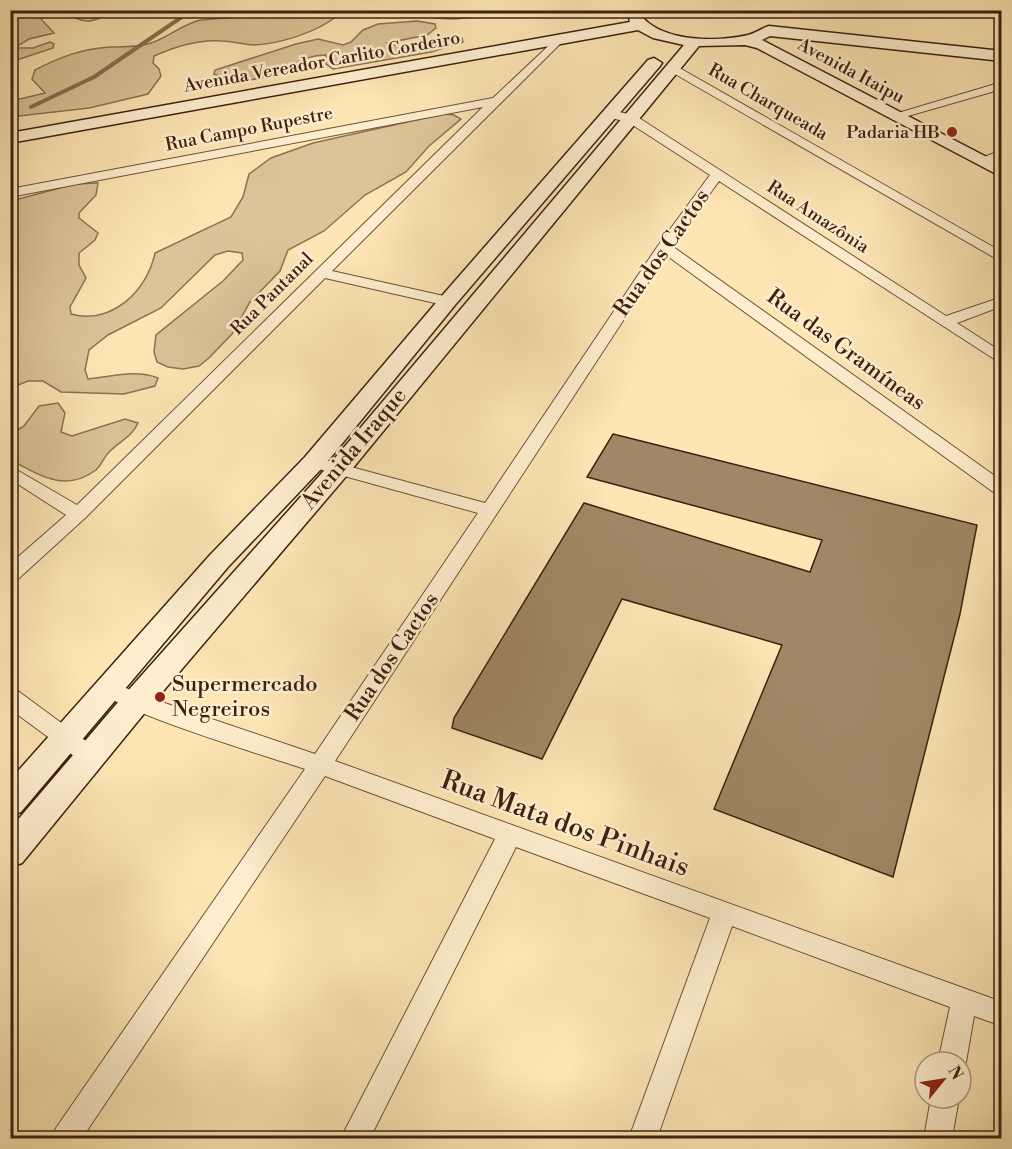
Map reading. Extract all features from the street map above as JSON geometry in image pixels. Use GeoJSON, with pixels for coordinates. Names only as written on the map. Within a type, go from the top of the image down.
{"type":"FeatureCollection","features":[{"type":"Feature","properties":{"kind":"street","name":"Avenida Vereador Carlito Cordeiro"},"geometry":{"type":"LineString","coordinates":[[10,138],[560,38],[637,18]]}},
{"type":"Feature","properties":{"kind":"street"},"geometry":{"type":"LineString","coordinates":[[637,18],[684,41],[746,40],[771,26],[1002,46]]}},
{"type":"Feature","properties":{"kind":"street"},"geometry":{"type":"LineString","coordinates":[[771,26],[1002,56]]}},
{"type":"Feature","properties":{"kind":"street","name":"Avenida Itaipu"},"geometry":{"type":"LineString","coordinates":[[771,26],[768,41],[900,114]]}},
{"type":"Feature","properties":{"kind":"street","name":"Rua Pantanal"},"geometry":{"type":"LineString","coordinates":[[10,575],[78,514],[560,38]]}},
{"type":"Feature","properties":{"kind":"street","name":"Avenida Itaipu"},"geometry":{"type":"LineString","coordinates":[[746,40],[762,45],[994,159],[1002,172]]}},
{"type":"Feature","properties":{"kind":"street","name":"Avenida Iraque"},"geometry":{"type":"LineString","coordinates":[[10,852],[79,747],[122,695],[219,561],[314,462],[448,301],[622,117],[672,68],[684,41]]}},
{"type":"Feature","properties":{"kind":"street","name":"Avenida Iraque"},"geometry":{"type":"LineString","coordinates":[[122,695],[339,469],[684,41]]}},
{"type":"Feature","properties":{"kind":"street","name":"Rua Charqueada"},"geometry":{"type":"LineString","coordinates":[[672,68],[1002,258]]}},
{"type":"Feature","properties":{"kind":"street"},"geometry":{"type":"LineString","coordinates":[[900,114],[1002,85]]}},
{"type":"Feature","properties":{"kind":"street","name":"Rua Campo Rupestre"},"geometry":{"type":"LineString","coordinates":[[10,193],[495,101]]}},
{"type":"Feature","properties":{"kind":"street","name":"Rua Amazônia"},"geometry":{"type":"LineString","coordinates":[[622,117],[718,174],[1002,359]]}},
{"type":"Feature","properties":{"kind":"street","name":"Rua dos Cactos"},"geometry":{"type":"LineString","coordinates":[[66,1138],[320,765],[664,247],[718,174]]}},
{"type":"Feature","properties":{"kind":"street","name":"Rua das Gramíneas"},"geometry":{"type":"LineString","coordinates":[[664,247],[1002,490]]}},
{"type":"Feature","properties":{"kind":"street"},"geometry":{"type":"LineString","coordinates":[[321,273],[448,301]]}},
{"type":"Feature","properties":{"kind":"street"},"geometry":{"type":"LineString","coordinates":[[944,322],[1002,301]]}},
{"type":"Feature","properties":{"kind":"street"},"geometry":{"type":"LineString","coordinates":[[314,462],[490,510]]}},
{"type":"Feature","properties":{"kind":"street"},"geometry":{"type":"LineString","coordinates":[[10,471],[78,514]]}},
{"type":"Feature","properties":{"kind":"street","name":"Rua Mata dos Pinhais"},"geometry":{"type":"LineString","coordinates":[[122,695],[1002,1014]]}},
{"type":"Feature","properties":{"kind":"street"},"geometry":{"type":"LineString","coordinates":[[10,697],[79,747]]}},
{"type":"Feature","properties":{"kind":"street","name":"Avenida Iraque"},"geometry":{"type":"LineString","coordinates":[[10,803],[79,747]]}},
{"type":"Feature","properties":{"kind":"street"},"geometry":{"type":"LineString","coordinates":[[355,1138],[509,836]]}},
{"type":"Feature","properties":{"kind":"street"},"geometry":{"type":"LineString","coordinates":[[643,1138],[724,914]]}},
{"type":"Feature","properties":{"kind":"street"},"geometry":{"type":"LineString","coordinates":[[954,1050],[964,1001]]}},
{"type":"Feature","properties":{"kind":"street"},"geometry":{"type":"LineString","coordinates":[[938,1138],[943,1110]]}},
{"type":"Feature","properties":{"kind":"shaded area"},"geometry":{"type":"Polygon","coordinates":[[[11,10],[53,11],[41,19],[54,33],[29,39],[14,48],[33,48],[50,42],[54,44],[53,48],[11,62],[11,10]]]}},
{"type":"Feature","properties":{"kind":"shaded area"},"geometry":{"type":"Polygon","coordinates":[[[63,11],[113,11],[98,19],[87,21],[63,11]]]}},
{"type":"Feature","properties":{"kind":"shaded area"},"geometry":{"type":"Polygon","coordinates":[[[303,11],[337,11],[337,16],[309,32],[275,42],[254,45],[204,41],[187,44],[154,56],[153,63],[159,69],[161,76],[148,94],[89,108],[11,117],[11,101],[45,93],[32,79],[35,70],[62,58],[99,48],[146,45],[201,20],[303,11]]]}},
{"type":"Feature","properties":{"kind":"shaded area"},"geometry":{"type":"Polygon","coordinates":[[[552,11],[453,19],[433,18],[420,12],[552,11]]]}},
{"type":"Feature","properties":{"kind":"shaded area"},"geometry":{"type":"Polygon","coordinates":[[[417,21],[435,24],[436,28],[427,35],[387,43],[402,46],[454,38],[462,38],[463,42],[431,52],[333,69],[326,64],[326,55],[314,56],[269,76],[251,80],[232,79],[214,74],[215,70],[296,44],[318,39],[343,45],[351,42],[363,30],[378,24],[417,21]]]}},
{"type":"Feature","properties":{"kind":"shaded area"},"geometry":{"type":"Polygon","coordinates":[[[443,114],[454,115],[461,119],[429,146],[406,172],[365,195],[324,231],[288,250],[280,271],[250,302],[232,334],[199,366],[183,369],[168,367],[157,362],[154,352],[156,335],[223,281],[243,260],[242,253],[228,251],[215,255],[161,308],[108,335],[89,350],[85,370],[88,379],[141,374],[158,378],[155,386],[124,394],[61,392],[43,381],[28,381],[11,388],[11,201],[75,184],[98,183],[96,195],[79,213],[79,218],[98,233],[95,240],[79,253],[79,265],[86,278],[70,307],[71,314],[86,316],[100,314],[113,310],[136,292],[151,267],[155,253],[231,217],[243,197],[249,174],[271,158],[313,143],[443,114]]]}},
{"type":"Feature","properties":{"kind":"shaded area"},"geometry":{"type":"Polygon","coordinates":[[[58,403],[65,413],[61,432],[72,436],[125,419],[138,423],[129,435],[109,452],[96,470],[85,477],[74,480],[52,479],[11,460],[11,434],[24,426],[39,406],[58,403]]]}},
{"type":"Feature","properties":{"kind":"building"},"geometry":{"type":"Polygon","coordinates":[[[613,434],[977,525],[960,614],[893,877],[714,809],[782,645],[622,599],[542,759],[452,728],[454,718],[584,503],[810,572],[822,540],[587,477],[613,434]]]}},
{"type":"Feature","properties":{"kind":"waterway"},"geometry":{"type":"LineString","coordinates":[[31,107],[94,77],[192,10]]}},
{"type":"Feature","properties":{"kind":"place","name":"Padaria HB"},"geometry":{"type":"Point","coordinates":[952,132]}},
{"type":"Feature","properties":{"kind":"place","name":"Supermercado Negreiros"},"geometry":{"type":"Point","coordinates":[160,697]}}]}
